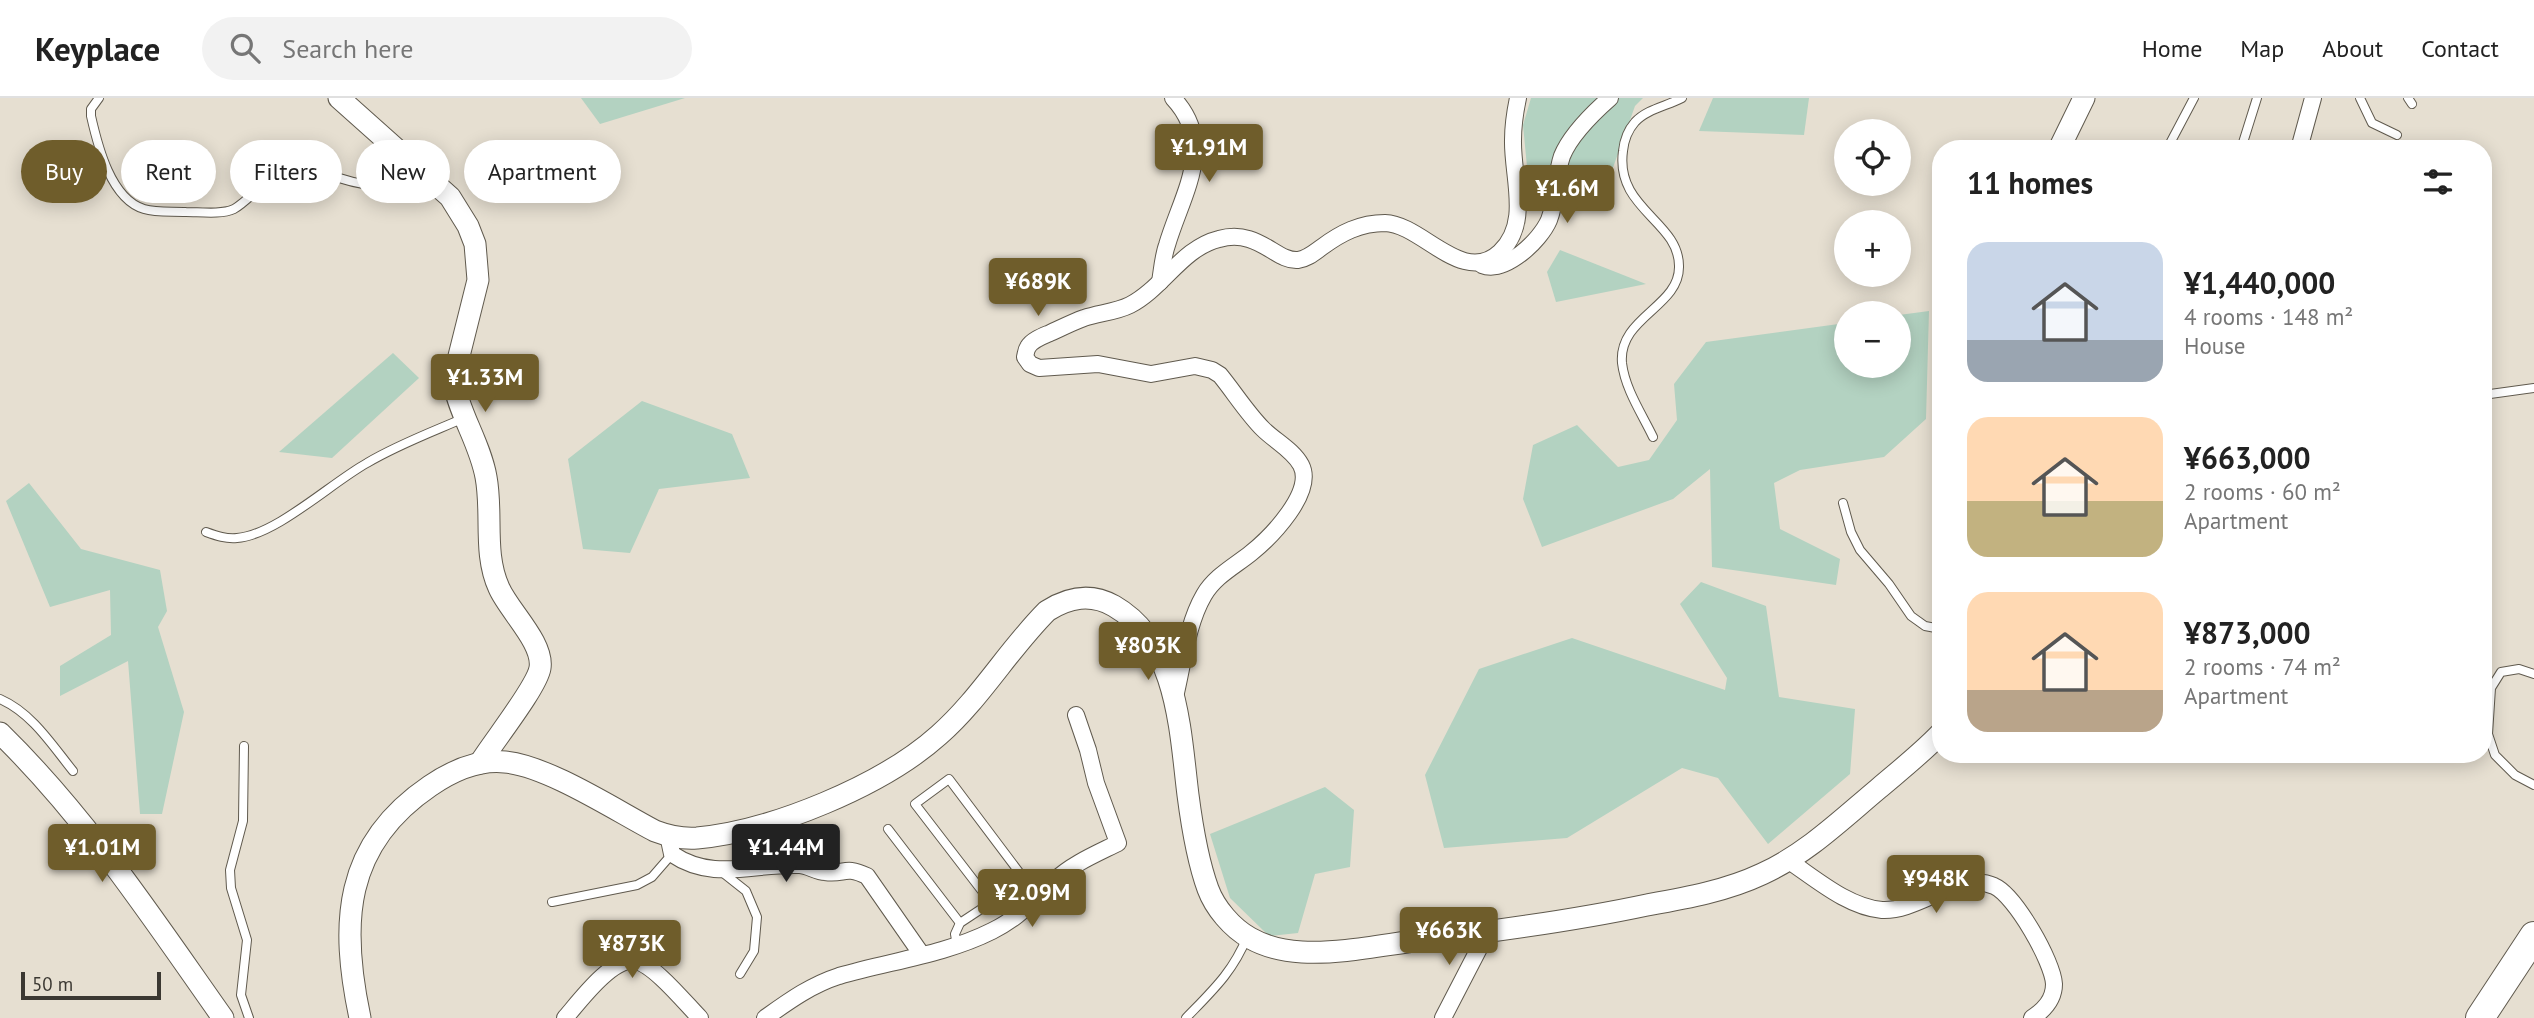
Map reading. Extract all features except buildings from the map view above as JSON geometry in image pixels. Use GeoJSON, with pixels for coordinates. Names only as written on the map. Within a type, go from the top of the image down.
{"type":"FeatureCollection","features":[{"type":"Feature","properties":{"kind":"highway"},"geometry":{"type":"LineString","coordinates":[[2480,1018],[2534,936]]}},
{"type":"Feature","properties":{"kind":"street"},"geometry":{"type":"LineString","coordinates":[[339,98],[387,140]]}},
{"type":"Feature","properties":{"kind":"street"},"geometry":{"type":"LineString","coordinates":[[1159,284],[1166,247],[1192,177],[1195,155],[1193,133],[1186,112],[1172,98]]}},
{"type":"Feature","properties":{"kind":"street"},"geometry":{"type":"LineString","coordinates":[[1175,697],[1195,615],[1205,592],[1214,581],[1253,552],[1276,529],[1301,494],[1303,468],[1295,457],[1262,428],[1220,374],[1212,370],[1195,366],[1151,374],[1098,364],[1039,368],[1030,364],[1025,357],[1028,347],[1036,340],[1082,318],[1129,305],[1159,284],[1174,268],[1207,243],[1220,238],[1249,238],[1297,260],[1353,228],[1373,223],[1390,223],[1408,230],[1461,260],[1477,262],[1492,258],[1502,251],[1516,229],[1518,216],[1513,142],[1518,98]]}},
{"type":"Feature","properties":{"kind":"street"},"geometry":{"type":"LineString","coordinates":[[1477,262],[1494,268],[1505,264],[1542,233],[1549,219],[1562,157],[1568,144],[1587,120],[1610,98]]}},
{"type":"Feature","properties":{"kind":"street"},"geometry":{"type":"LineString","coordinates":[[2063,140],[2084,98]]}},
{"type":"Feature","properties":{"kind":"street"},"geometry":{"type":"LineString","coordinates":[[2301,140],[2313,98]]}},
{"type":"Feature","properties":{"kind":"street"},"geometry":{"type":"LineString","coordinates":[[450,197],[460,211],[475,244],[478,280],[453,380],[486,477],[489,546],[494,574],[505,599],[535,644],[541,666],[531,688],[480,763]]}},
{"type":"Feature","properties":{"kind":"street"},"geometry":{"type":"LineString","coordinates":[[670,845],[757,825],[854,790],[891,771],[940,734],[1047,611],[1076,598],[1106,602],[1131,619],[1156,651],[1175,697],[1192,823],[1203,873],[1209,892],[1219,909],[1232,925],[1247,937],[1265,945],[1303,952],[1567,922],[1730,887],[1761,875],[1814,844],[1932,741]]}},
{"type":"Feature","properties":{"kind":"street"},"geometry":{"type":"LineString","coordinates":[[765,1018],[804,990],[837,976],[957,946],[992,931],[1022,914],[1055,880],[1075,866],[1118,843],[1096,783],[1076,715]]}},
{"type":"Feature","properties":{"kind":"street"},"geometry":{"type":"LineString","coordinates":[[0,733],[57,793],[99,845],[223,1018]]}},
{"type":"Feature","properties":{"kind":"street"},"geometry":{"type":"LineString","coordinates":[[360,1018],[352,978],[349,934],[353,894],[366,855],[405,804],[439,780],[480,763],[505,762],[542,772],[655,831],[686,864],[720,870],[798,865],[821,872],[853,869],[866,876],[922,955]]}},
{"type":"Feature","properties":{"kind":"street"},"geometry":{"type":"LineString","coordinates":[[1788,861],[1847,899],[1882,910],[1902,908],[1956,886],[1973,883],[1993,885],[2019,909],[2051,970],[2054,983],[2052,996],[2046,1008],[2032,1018]]}},
{"type":"Feature","properties":{"kind":"street"},"geometry":{"type":"LineString","coordinates":[[1443,1018],[1487,933]]}},
{"type":"Feature","properties":{"kind":"street"},"geometry":{"type":"LineString","coordinates":[[565,1018],[599,980],[621,962],[634,961],[648,967],[700,1018]]}},
{"type":"Feature","properties":{"kind":"lane"},"geometry":{"type":"LineString","coordinates":[[99,98],[91,109],[91,116],[112,182],[119,194],[144,209],[231,210],[283,170],[293,166],[306,167],[356,184]]}},
{"type":"Feature","properties":{"kind":"lane"},"geometry":{"type":"LineString","coordinates":[[1653,437],[1628,385],[1622,362],[1626,340],[1638,321],[1673,289],[1680,267],[1674,244],[1632,197],[1625,180],[1622,159],[1624,139],[1635,121],[1682,98]]}},
{"type":"Feature","properties":{"kind":"lane"},"geometry":{"type":"LineString","coordinates":[[2172,140],[2194,98]]}},
{"type":"Feature","properties":{"kind":"lane"},"geometry":{"type":"LineString","coordinates":[[2244,140],[2257,98]]}},
{"type":"Feature","properties":{"kind":"lane"},"geometry":{"type":"LineString","coordinates":[[2360,98],[2372,123],[2397,135]]}},
{"type":"Feature","properties":{"kind":"lane"},"geometry":{"type":"LineString","coordinates":[[2492,394],[2534,388]]}},
{"type":"Feature","properties":{"kind":"lane"},"geometry":{"type":"LineString","coordinates":[[206,532],[223,538],[257,534],[369,461],[464,418]]}},
{"type":"Feature","properties":{"kind":"lane"},"geometry":{"type":"LineString","coordinates":[[1843,503],[1851,532],[1860,550],[1889,584],[1911,616],[1924,626],[1932,627]]}},
{"type":"Feature","properties":{"kind":"lane"},"geometry":{"type":"LineString","coordinates":[[2492,686],[2501,672],[2519,668],[2534,674]]}},
{"type":"Feature","properties":{"kind":"lane"},"geometry":{"type":"LineString","coordinates":[[0,699],[24,714],[73,771]]}},
{"type":"Feature","properties":{"kind":"lane"},"geometry":{"type":"LineString","coordinates":[[244,746],[243,821],[230,870],[231,888],[247,940],[241,995],[249,1018]]}},
{"type":"Feature","properties":{"kind":"lane"},"geometry":{"type":"LineString","coordinates":[[2492,748],[2494,755],[2515,775],[2534,785]]}},
{"type":"Feature","properties":{"kind":"lane"},"geometry":{"type":"LineString","coordinates":[[957,946],[955,934],[960,923],[992,904],[1025,880],[949,779],[915,804],[992,904]]}},
{"type":"Feature","properties":{"kind":"lane"},"geometry":{"type":"LineString","coordinates":[[888,829],[960,923]]}},
{"type":"Feature","properties":{"kind":"lane"},"geometry":{"type":"LineString","coordinates":[[552,902],[637,885],[652,877],[670,845]]}},
{"type":"Feature","properties":{"kind":"lane"},"geometry":{"type":"LineString","coordinates":[[720,870],[746,891],[757,917],[754,951],[740,974]]}},
{"type":"Feature","properties":{"kind":"lane"},"geometry":{"type":"LineString","coordinates":[[1186,1018],[1227,976],[1247,937]]}},
{"type":"Feature","properties":{"kind":"green space"},"geometry":{"type":"Polygon","coordinates":[[[581,98],[685,98],[600,124],[581,98]]]}},
{"type":"Feature","properties":{"kind":"green space"},"geometry":{"type":"Polygon","coordinates":[[[1531,98],[1643,98],[1635,106],[1605,190],[1531,208],[1523,125],[1531,98]]]}},
{"type":"Feature","properties":{"kind":"green space"},"geometry":{"type":"Polygon","coordinates":[[[1713,98],[1809,98],[1804,135],[1699,131],[1713,98]]]}},
{"type":"Feature","properties":{"kind":"green space"},"geometry":{"type":"Polygon","coordinates":[[[1560,250],[1646,284],[1556,302],[1547,272],[1560,250]]]}},
{"type":"Feature","properties":{"kind":"green space"},"geometry":{"type":"Polygon","coordinates":[[[1929,311],[1926,419],[1884,457],[1800,470],[1774,483],[1780,529],[1840,559],[1836,585],[1712,567],[1710,469],[1673,499],[1542,547],[1523,499],[1533,445],[1577,425],[1618,467],[1649,460],[1677,420],[1674,384],[1706,342],[1834,325],[1834,378],[1911,378],[1911,313],[1929,311]]]}},
{"type":"Feature","properties":{"kind":"green space"},"geometry":{"type":"Polygon","coordinates":[[[393,353],[419,378],[332,458],[279,452],[393,353]]]}},
{"type":"Feature","properties":{"kind":"green space"},"geometry":{"type":"Polygon","coordinates":[[[642,401],[732,434],[750,478],[659,489],[630,553],[583,549],[568,459],[642,401]]]}},
{"type":"Feature","properties":{"kind":"green space"},"geometry":{"type":"Polygon","coordinates":[[[29,483],[81,549],[160,570],[167,611],[158,627],[184,712],[162,814],[140,814],[128,661],[60,696],[60,666],[111,635],[110,590],[50,607],[6,501],[29,483]]]}},
{"type":"Feature","properties":{"kind":"green space"},"geometry":{"type":"Polygon","coordinates":[[[1701,582],[1766,606],[1779,697],[1855,709],[1850,774],[1768,844],[1718,778],[1682,768],[1567,838],[1444,848],[1425,775],[1479,669],[1572,638],[1725,690],[1727,678],[1680,604],[1701,582]]]}},
{"type":"Feature","properties":{"kind":"green space"},"geometry":{"type":"Polygon","coordinates":[[[1325,787],[1354,810],[1350,867],[1315,874],[1298,933],[1269,936],[1230,898],[1210,834],[1325,787]]]}}]}
